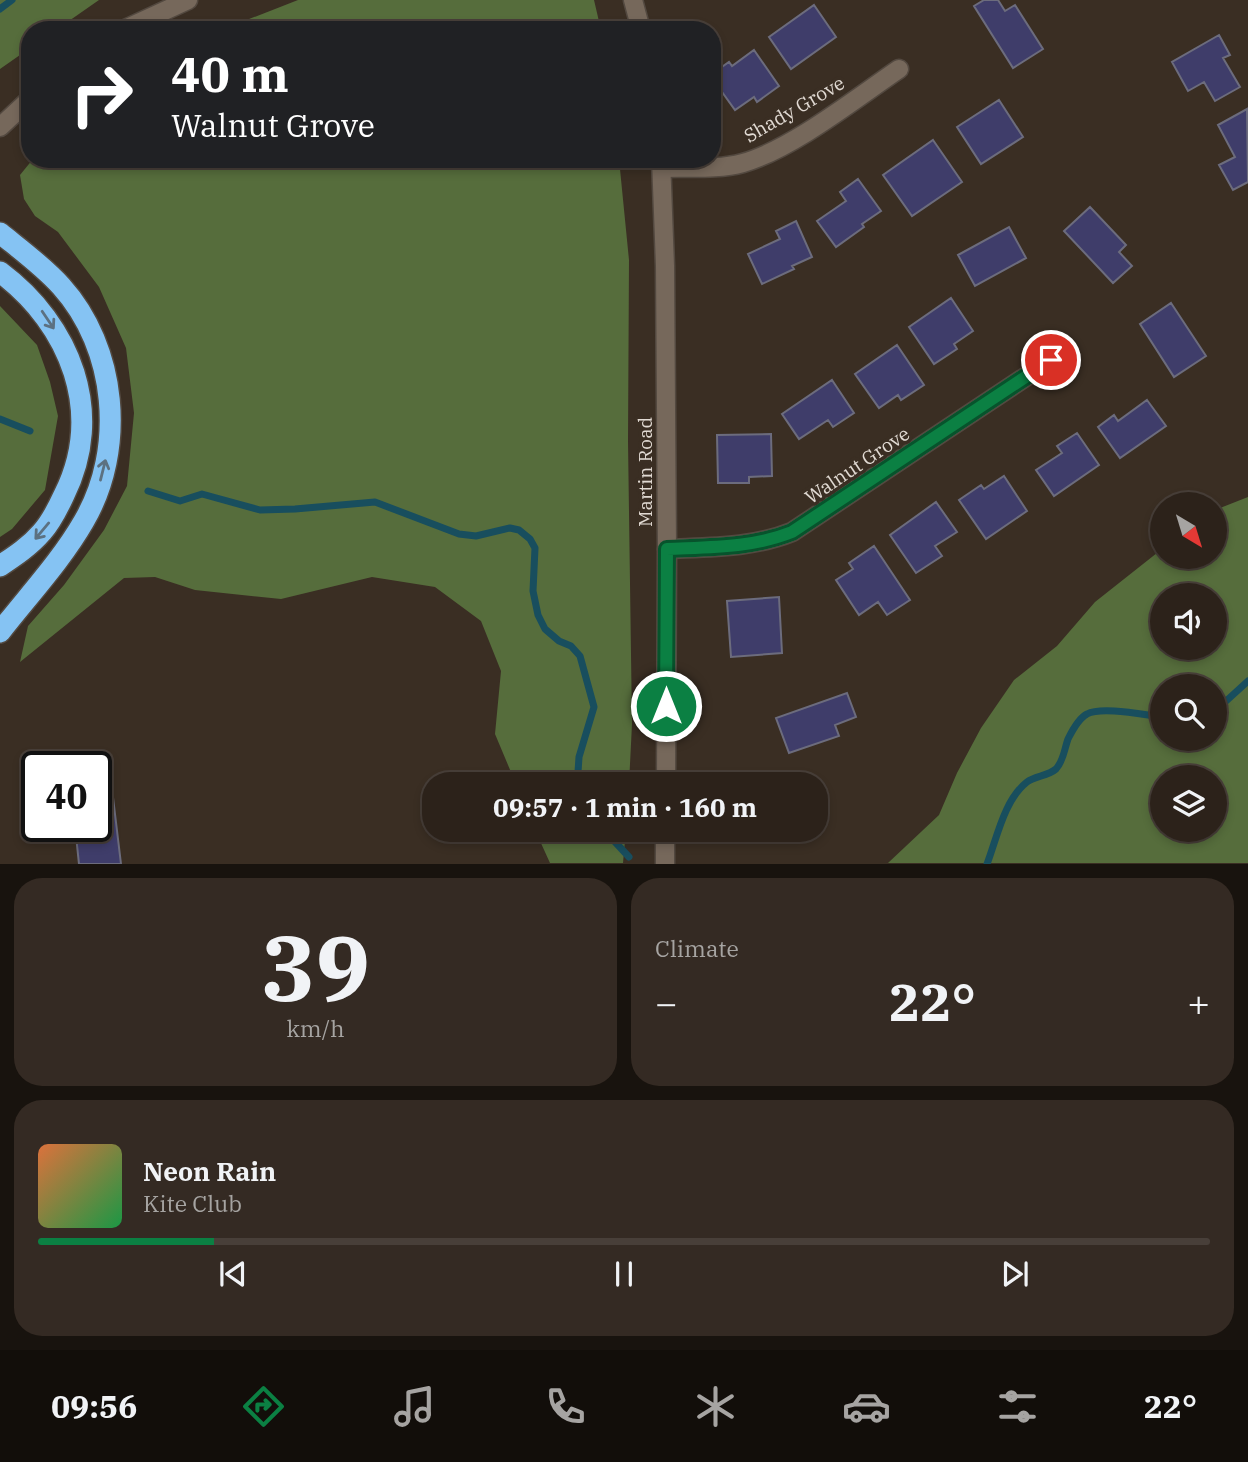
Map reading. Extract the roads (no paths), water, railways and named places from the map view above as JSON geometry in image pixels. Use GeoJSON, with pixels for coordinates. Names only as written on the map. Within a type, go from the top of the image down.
{"type":"FeatureCollection","features":[{"type":"Feature","properties":{"kind":"highway"},"geometry":{"type":"LineString","coordinates":[[0,233],[62,287],[93,337],[104,368],[111,429],[97,494],[84,522],[0,632]]}},
{"type":"Feature","properties":{"kind":"highway"},"geometry":{"type":"LineString","coordinates":[[0,272],[39,306],[66,350],[80,398],[82,424],[79,454],[72,480],[58,507],[43,531],[20,553],[0,566]]}},
{"type":"Feature","properties":{"kind":"street"},"geometry":{"type":"LineString","coordinates":[[142,21],[188,0]]}},
{"type":"Feature","properties":{"kind":"street"},"geometry":{"type":"LineString","coordinates":[[632,0],[638,21]]}},
{"type":"Feature","properties":{"kind":"street","name":"Shady Grove"},"geometry":{"type":"LineString","coordinates":[[721,167],[743,163],[769,153],[899,69]]}},
{"type":"Feature","properties":{"kind":"street"},"geometry":{"type":"LineString","coordinates":[[0,127],[21,107]]}},
{"type":"Feature","properties":{"kind":"street","name":"Martin Road"},"geometry":{"type":"LineString","coordinates":[[662,168],[667,549],[666,772]]}},
{"type":"Feature","properties":{"kind":"street","name":"Walnut Grove"},"geometry":{"type":"LineString","coordinates":[[667,549],[744,545],[769,541],[792,532],[1051,360]]}},
{"type":"Feature","properties":{"kind":"street"},"geometry":{"type":"LineString","coordinates":[[665,842],[665,863]]}},
{"type":"Feature","properties":{"kind":"waterway"},"geometry":{"type":"LineString","coordinates":[[0,9],[12,0]]}},
{"type":"Feature","properties":{"kind":"waterway"},"geometry":{"type":"LineString","coordinates":[[0,419],[30,431]]}},
{"type":"Feature","properties":{"kind":"waterway"},"geometry":{"type":"LineString","coordinates":[[148,491],[180,501],[202,494],[260,510],[375,502],[459,534],[476,536],[510,528],[519,530],[530,539],[535,548],[533,591],[538,615],[545,629],[559,641],[571,646],[580,656],[594,707],[579,757],[578,772]]}},
{"type":"Feature","properties":{"kind":"waterway"},"geometry":{"type":"LineString","coordinates":[[1227,700],[1248,681]]}},
{"type":"Feature","properties":{"kind":"waterway"},"geometry":{"type":"LineString","coordinates":[[987,864],[1012,799],[1027,782],[1059,766],[1070,736],[1084,716],[1103,711],[1150,716]]}},
{"type":"Feature","properties":{"kind":"waterway"},"geometry":{"type":"LineString","coordinates":[[615,842],[629,857]]}}]}
